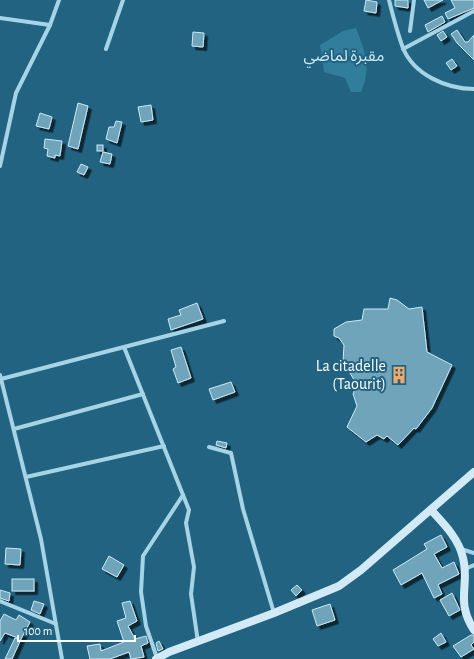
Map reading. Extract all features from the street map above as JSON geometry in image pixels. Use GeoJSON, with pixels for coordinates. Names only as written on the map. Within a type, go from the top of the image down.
{"type":"FeatureCollection","features":[{"type":"Feature","properties":{"kind":"street"},"geometry":{"type":"LineString","coordinates":[[0,166],[16,93],[50,24],[59,0]]}},
{"type":"Feature","properties":{"kind":"street"},"geometry":{"type":"LineString","coordinates":[[106,49],[122,0]]}},
{"type":"Feature","properties":{"kind":"street"},"geometry":{"type":"LineString","coordinates":[[389,0],[403,49],[416,67],[427,76],[460,89],[474,89]]}},
{"type":"Feature","properties":{"kind":"street"},"geometry":{"type":"LineString","coordinates":[[410,31],[414,0]]}},
{"type":"Feature","properties":{"kind":"street"},"geometry":{"type":"LineString","coordinates":[[403,49],[474,11]]}},
{"type":"Feature","properties":{"kind":"street"},"geometry":{"type":"LineString","coordinates":[[0,18],[50,24]]}},
{"type":"Feature","properties":{"kind":"street"},"geometry":{"type":"LineString","coordinates":[[62,659],[41,539],[1,377],[224,321]]}},
{"type":"Feature","properties":{"kind":"street"},"geometry":{"type":"LineString","coordinates":[[124,346],[189,510],[186,523],[194,567],[191,594],[198,642]]}},
{"type":"Feature","properties":{"kind":"street"},"geometry":{"type":"LineString","coordinates":[[14,429],[143,394]]}},
{"type":"Feature","properties":{"kind":"street"},"geometry":{"type":"LineString","coordinates":[[26,477],[164,446]]}},
{"type":"Feature","properties":{"kind":"street"},"geometry":{"type":"LineString","coordinates":[[209,447],[231,453],[243,509],[274,613]]}},
{"type":"Feature","properties":{"kind":"street"},"geometry":{"type":"LineString","coordinates":[[183,495],[143,556],[140,592],[146,626],[157,659],[339,586],[361,570],[474,472]]}},
{"type":"Feature","properties":{"kind":"street"},"geometry":{"type":"LineString","coordinates":[[431,510],[461,549],[465,569],[463,595],[465,610],[468,621],[474,630]]}},
{"type":"Feature","properties":{"kind":"street"},"geometry":{"type":"LineString","coordinates":[[461,549],[474,553]]}},
{"type":"Feature","properties":{"kind":"street"},"geometry":{"type":"LineString","coordinates":[[465,569],[474,565]]}},
{"type":"Feature","properties":{"kind":"street"},"geometry":{"type":"LineString","coordinates":[[0,601],[56,624]]}},
{"type":"Feature","properties":{"kind":"green space","name":"مقبرة لماضي"},"geometry":{"type":"Polygon","coordinates":[[[356,28],[362,44],[367,67],[361,92],[351,92],[345,78],[324,72],[320,45],[343,31],[356,28]]]}},
{"type":"Feature","properties":{"kind":"building"},"geometry":{"type":"Polygon","coordinates":[[[366,0],[377,2],[376,13],[364,11],[366,0]]]}},
{"type":"Feature","properties":{"kind":"building"},"geometry":{"type":"Polygon","coordinates":[[[395,0],[408,0],[408,8],[395,6],[395,0]]]}},
{"type":"Feature","properties":{"kind":"building"},"geometry":{"type":"Polygon","coordinates":[[[424,0],[443,0],[428,8],[424,0]]]}},
{"type":"Feature","properties":{"kind":"building"},"geometry":{"type":"Polygon","coordinates":[[[451,0],[474,0],[474,8],[448,19],[445,13],[455,8],[451,0]]]}},
{"type":"Feature","properties":{"kind":"building"},"geometry":{"type":"Polygon","coordinates":[[[442,16],[445,22],[428,32],[425,25],[442,16]]]}},
{"type":"Feature","properties":{"kind":"building"},"geometry":{"type":"Polygon","coordinates":[[[457,30],[465,42],[468,42],[474,35],[474,60],[457,43],[451,34],[457,30]]]}},
{"type":"Feature","properties":{"kind":"building"},"geometry":{"type":"Polygon","coordinates":[[[443,31],[447,37],[441,41],[437,35],[443,31]]]}},
{"type":"Feature","properties":{"kind":"building"},"geometry":{"type":"Polygon","coordinates":[[[193,32],[204,33],[203,47],[192,46],[193,32]]]}},
{"type":"Feature","properties":{"kind":"building"},"geometry":{"type":"Polygon","coordinates":[[[452,59],[457,66],[451,70],[446,63],[452,59]]]}},
{"type":"Feature","properties":{"kind":"building"},"geometry":{"type":"Polygon","coordinates":[[[78,103],[88,106],[78,149],[68,146],[78,103]]]}},
{"type":"Feature","properties":{"kind":"building"},"geometry":{"type":"Polygon","coordinates":[[[151,105],[153,120],[141,122],[138,107],[151,105]]]}},
{"type":"Feature","properties":{"kind":"building"},"geometry":{"type":"Polygon","coordinates":[[[40,113],[52,117],[49,129],[36,126],[40,113]]]}},
{"type":"Feature","properties":{"kind":"building"},"geometry":{"type":"Polygon","coordinates":[[[116,121],[122,122],[117,143],[106,139],[109,127],[114,127],[116,121]]]}},
{"type":"Feature","properties":{"kind":"building"},"geometry":{"type":"Polygon","coordinates":[[[45,139],[62,141],[60,156],[55,155],[55,158],[47,156],[48,149],[44,148],[45,139]]]}},
{"type":"Feature","properties":{"kind":"building"},"geometry":{"type":"Polygon","coordinates":[[[97,145],[103,145],[103,151],[97,151],[97,145]]]}},
{"type":"Feature","properties":{"kind":"building"},"geometry":{"type":"Polygon","coordinates":[[[103,152],[112,154],[110,164],[100,162],[103,152]]]}},
{"type":"Feature","properties":{"kind":"building"},"geometry":{"type":"Polygon","coordinates":[[[81,164],[88,167],[84,175],[77,172],[81,164]]]}},
{"type":"Feature","properties":{"kind":"building","name":"La citadelle (Taourit)"},"geometry":{"type":"Polygon","coordinates":[[[390,298],[397,300],[409,309],[422,307],[427,352],[452,365],[432,408],[416,429],[414,428],[398,445],[387,436],[384,439],[377,435],[366,442],[347,427],[357,406],[353,394],[357,385],[343,361],[344,345],[339,338],[334,336],[334,329],[346,322],[362,320],[364,309],[388,309],[390,298]]]}},
{"type":"Feature","properties":{"kind":"building"},"geometry":{"type":"Polygon","coordinates":[[[197,303],[203,319],[171,330],[168,319],[181,315],[179,310],[197,303]]]}},
{"type":"Feature","properties":{"kind":"building"},"geometry":{"type":"Polygon","coordinates":[[[181,347],[191,378],[178,383],[173,369],[176,367],[171,350],[181,347]]]}},
{"type":"Feature","properties":{"kind":"building"},"geometry":{"type":"Polygon","coordinates":[[[231,382],[235,392],[213,400],[209,389],[231,382]]]}},
{"type":"Feature","properties":{"kind":"building"},"geometry":{"type":"Polygon","coordinates":[[[217,441],[227,443],[226,448],[216,445],[217,441]]]}},
{"type":"Feature","properties":{"kind":"building"},"geometry":{"type":"Polygon","coordinates":[[[441,535],[447,547],[434,554],[442,568],[454,562],[459,574],[439,584],[438,585],[442,594],[434,598],[422,573],[401,585],[393,570],[427,549],[424,544],[441,535]]]}},
{"type":"Feature","properties":{"kind":"building"},"geometry":{"type":"Polygon","coordinates":[[[6,548],[21,549],[20,565],[5,564],[6,548]]]}},
{"type":"Feature","properties":{"kind":"building"},"geometry":{"type":"Polygon","coordinates":[[[109,556],[124,565],[117,577],[102,569],[109,556]]]}},
{"type":"Feature","properties":{"kind":"building"},"geometry":{"type":"Polygon","coordinates":[[[12,579],[34,579],[34,591],[12,591],[12,579]]]}},
{"type":"Feature","properties":{"kind":"building"},"geometry":{"type":"Polygon","coordinates":[[[297,585],[302,590],[296,596],[291,590],[297,585]]]}},
{"type":"Feature","properties":{"kind":"building"},"geometry":{"type":"Polygon","coordinates":[[[0,590],[10,593],[9,601],[0,598],[0,590]]]}},
{"type":"Feature","properties":{"kind":"building"},"geometry":{"type":"Polygon","coordinates":[[[452,593],[460,610],[449,616],[440,600],[452,593]]]}},
{"type":"Feature","properties":{"kind":"building"},"geometry":{"type":"Polygon","coordinates":[[[34,601],[44,604],[40,614],[31,610],[34,601]]]}},
{"type":"Feature","properties":{"kind":"building"},"geometry":{"type":"Polygon","coordinates":[[[130,601],[137,621],[128,626],[135,639],[146,636],[148,643],[141,646],[144,657],[131,659],[129,652],[110,659],[90,659],[87,646],[100,644],[101,651],[124,642],[117,621],[126,618],[122,603],[130,601]]]}},
{"type":"Feature","properties":{"kind":"building"},"geometry":{"type":"Polygon","coordinates":[[[330,604],[335,620],[317,626],[312,610],[330,604]]]}},
{"type":"Feature","properties":{"kind":"building"},"geometry":{"type":"Polygon","coordinates":[[[4,614],[16,620],[19,615],[30,622],[12,659],[5,659],[15,638],[18,638],[5,633],[0,641],[0,621],[4,614]]]}},
{"type":"Feature","properties":{"kind":"building"},"geometry":{"type":"Polygon","coordinates":[[[441,633],[446,642],[438,646],[433,639],[441,633]]]}},
{"type":"Feature","properties":{"kind":"building"},"geometry":{"type":"Polygon","coordinates":[[[471,635],[474,635],[474,642],[471,645],[474,649],[461,657],[453,646],[471,635]]]}},
{"type":"Feature","properties":{"kind":"building"},"geometry":{"type":"Polygon","coordinates":[[[159,641],[163,649],[158,651],[156,643],[159,641]]]}},
{"type":"Feature","properties":{"kind":"place","name":"La citadelle (Taourit)"},"geometry":{"type":"Point","coordinates":[399,375]}}]}
